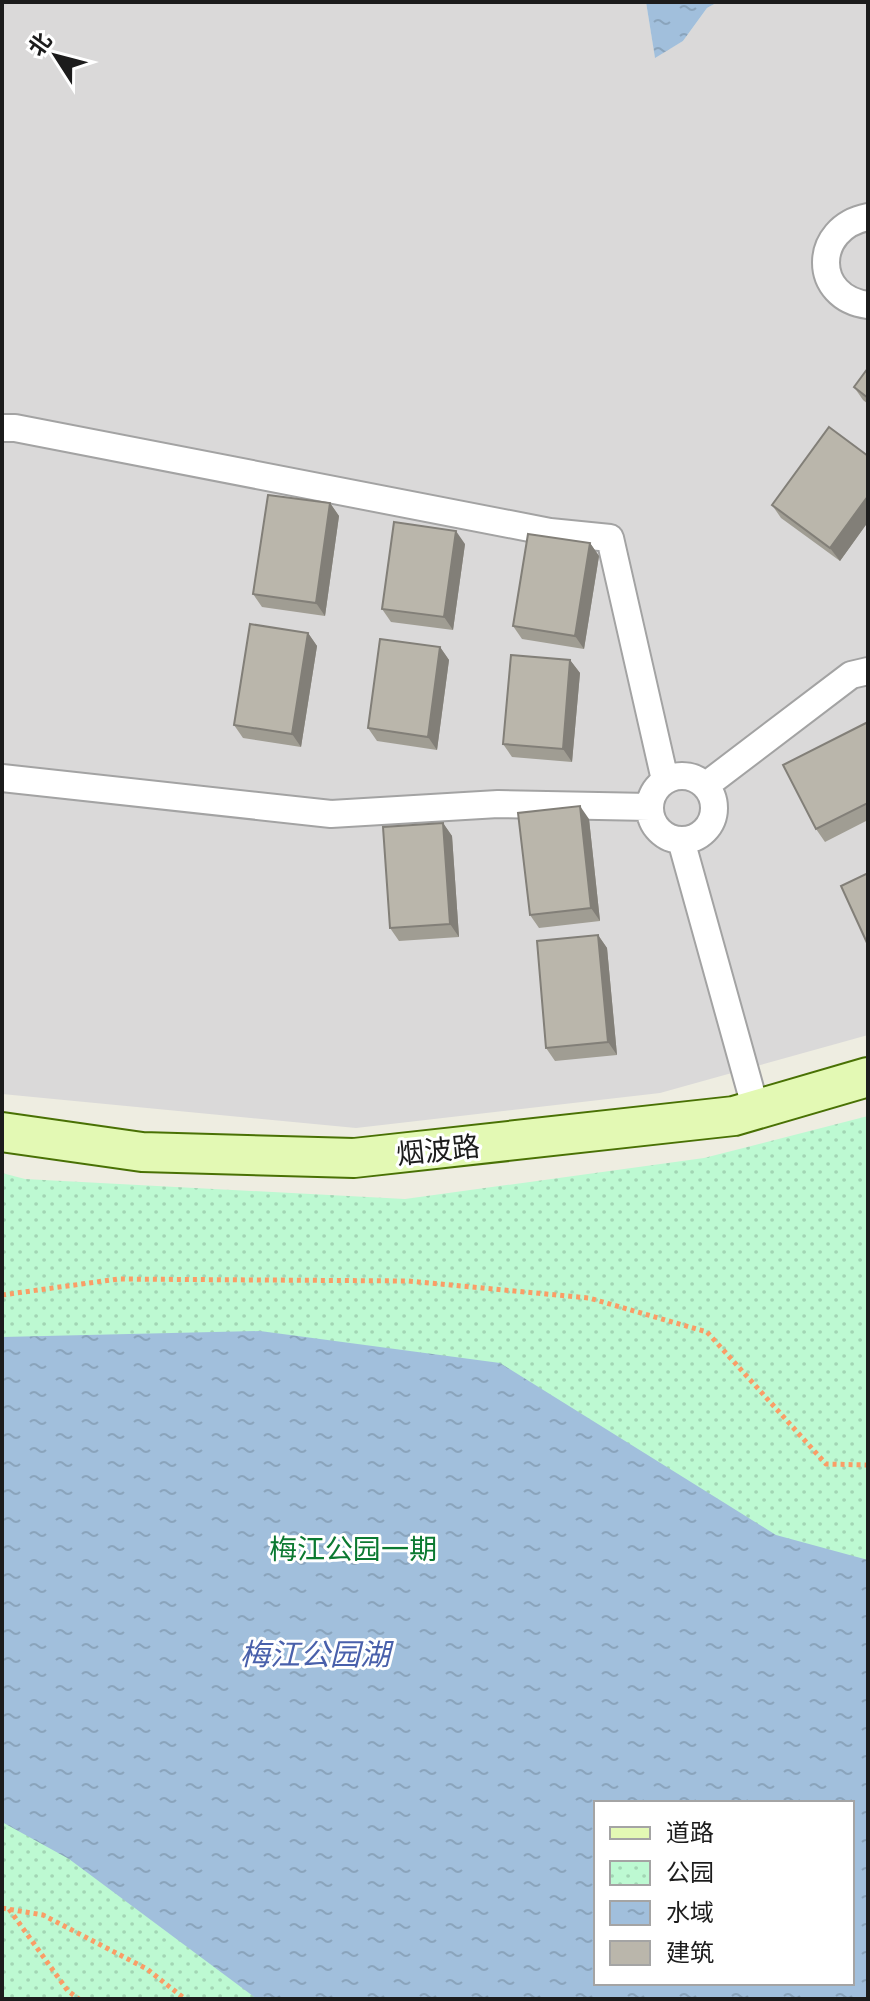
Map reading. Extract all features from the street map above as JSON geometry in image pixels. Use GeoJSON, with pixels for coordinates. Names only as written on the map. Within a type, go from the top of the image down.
{"type":"FeatureCollection","features":[{"type":"Feature","properties":{"kind":"main road","name":"烟波路"},"geometry":{"type":"LineString","coordinates":[[2,1132],[142,1152],[354,1158],[734,1116],[868,1077]]}},
{"type":"Feature","properties":{"kind":"main road","name":"烟波路"},"geometry":{"type":"LineString","coordinates":[[2,1154],[282,1178],[413,1174],[734,1137],[868,1101]]}},
{"type":"Feature","properties":{"kind":"street"},"geometry":{"type":"LineString","coordinates":[[868,217],[852,220],[839,229],[830,242],[826,271],[840,294],[851,302],[868,305]]}},
{"type":"Feature","properties":{"kind":"street"},"geometry":{"type":"LineString","coordinates":[[2,428],[15,428],[550,532],[610,538],[665,780]]}},
{"type":"Feature","properties":{"kind":"street"},"geometry":{"type":"LineString","coordinates":[[705,786],[851,675],[868,671]]}},
{"type":"Feature","properties":{"kind":"street"},"geometry":{"type":"LineString","coordinates":[[687,776],[705,786],[714,806],[707,827],[700,834],[681,840],[671,838],[655,826],[650,807],[657,787],[665,780],[687,776]]}},
{"type":"Feature","properties":{"kind":"street"},"geometry":{"type":"LineString","coordinates":[[2,778],[331,814],[498,804],[650,807]]}},
{"type":"Feature","properties":{"kind":"street"},"geometry":{"type":"LineString","coordinates":[[681,840],[756,1110]]}},
{"type":"Feature","properties":{"kind":"path"},"geometry":{"type":"LineString","coordinates":[[2,1295],[118,1279],[393,1280],[589,1298],[707,1332],[826,1464],[868,1465]]}},
{"type":"Feature","properties":{"kind":"path"},"geometry":{"type":"LineString","coordinates":[[6,1908],[68,1991],[79,1999]]}},
{"type":"Feature","properties":{"kind":"path"},"geometry":{"type":"LineString","coordinates":[[6,1908],[43,1915],[147,1969],[185,1999]]}},
{"type":"Feature","properties":{"kind":"shaded area"},"geometry":{"type":"Polygon","coordinates":[[[2,2],[646,2],[655,57],[683,41],[707,8],[718,2],[868,2],[868,1035],[660,1093],[356,1128],[2,1094],[2,2]]]}},
{"type":"Feature","properties":{"kind":"green space","name":"梅江公园湖"},"geometry":{"type":"Polygon","coordinates":[[[868,1116],[868,1999],[2,1999],[2,1173],[25,1179],[405,1199],[704,1158],[868,1116]]]}},
{"type":"Feature","properties":{"kind":"water"},"geometry":{"type":"Polygon","coordinates":[[[646,2],[718,2],[707,8],[683,41],[655,58],[646,2]]]}},
{"type":"Feature","properties":{"kind":"water","name":"梅江公园湖"},"geometry":{"type":"Polygon","coordinates":[[[260,1331],[500,1363],[776,1535],[868,1560],[868,1999],[257,1999],[69,1859],[2,1822],[2,1337],[260,1331]]]}},
{"type":"Feature","properties":{"kind":"building"},"geometry":{"type":"Polygon","coordinates":[[[868,368],[868,398],[854,387],[868,368]]]}},
{"type":"Feature","properties":{"kind":"building"},"geometry":{"type":"Polygon","coordinates":[[[829,427],[868,456],[868,496],[830,548],[772,505],[829,427]]]}},
{"type":"Feature","properties":{"kind":"building"},"geometry":{"type":"Polygon","coordinates":[[[268,495],[330,503],[316,603],[253,594],[268,495]]]}},
{"type":"Feature","properties":{"kind":"building"},"geometry":{"type":"Polygon","coordinates":[[[394,522],[456,531],[444,617],[382,609],[394,522]]]}},
{"type":"Feature","properties":{"kind":"building"},"geometry":{"type":"Polygon","coordinates":[[[528,534],[590,543],[575,636],[513,626],[528,534]]]}},
{"type":"Feature","properties":{"kind":"building"},"geometry":{"type":"Polygon","coordinates":[[[250,624],[308,633],[292,734],[234,725],[250,624]]]}},
{"type":"Feature","properties":{"kind":"building"},"geometry":{"type":"Polygon","coordinates":[[[380,639],[440,647],[428,737],[368,728],[380,639]]]}},
{"type":"Feature","properties":{"kind":"building"},"geometry":{"type":"Polygon","coordinates":[[[511,655],[570,660],[563,749],[503,744],[511,655]]]}},
{"type":"Feature","properties":{"kind":"building"},"geometry":{"type":"Polygon","coordinates":[[[868,722],[868,803],[816,829],[783,765],[868,722]]]}},
{"type":"Feature","properties":{"kind":"building"},"geometry":{"type":"Polygon","coordinates":[[[580,806],[591,908],[530,915],[518,813],[580,806]]]}},
{"type":"Feature","properties":{"kind":"building"},"geometry":{"type":"Polygon","coordinates":[[[443,823],[450,924],[390,928],[383,827],[443,823]]]}},
{"type":"Feature","properties":{"kind":"building"},"geometry":{"type":"Polygon","coordinates":[[[868,873],[868,945],[841,886],[868,873]]]}},
{"type":"Feature","properties":{"kind":"building"},"geometry":{"type":"Polygon","coordinates":[[[598,935],[608,1042],[546,1048],[537,941],[598,935]]]}},
{"type":"Feature","properties":{"kind":"park label","name":"梅江公园一期"},"geometry":{"type":"Point","coordinates":[353,1548]}}]}
